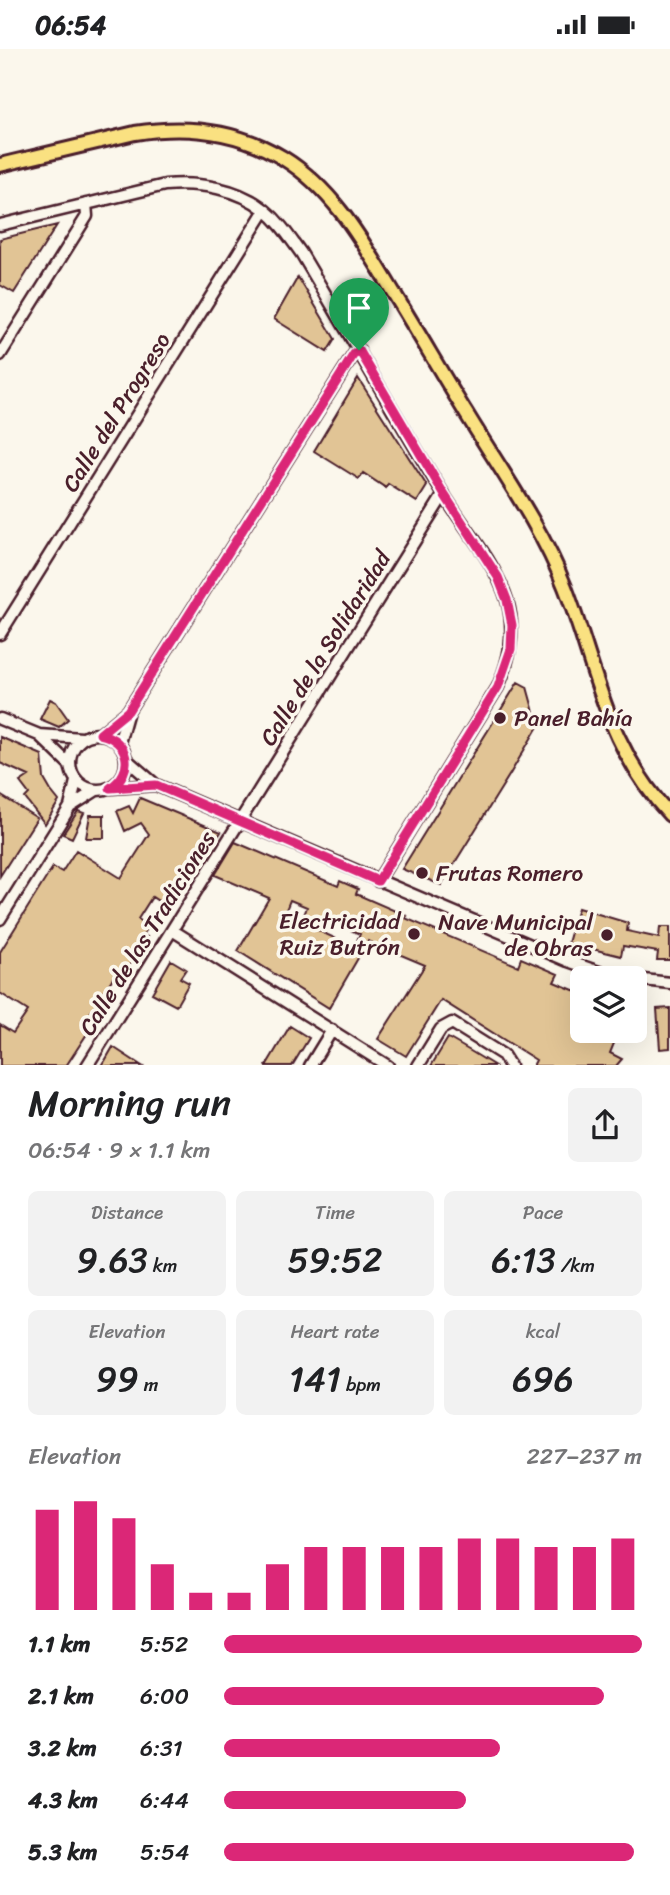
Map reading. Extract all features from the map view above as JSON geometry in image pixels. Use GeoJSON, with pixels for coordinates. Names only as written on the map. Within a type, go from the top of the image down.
{"type":"FeatureCollection","features":[{"type":"Feature","properties":{"kind":"main road"},"geometry":{"type":"LineString","coordinates":[[0,165],[135,132],[157,129],[204,130],[265,148],[284,158],[322,189],[366,246],[533,524],[565,587],[614,733],[635,771],[670,815]]}},
{"type":"Feature","properties":{"kind":"street"},"geometry":{"type":"LineString","coordinates":[[0,225],[180,184],[209,186],[265,210],[284,229],[301,253],[444,494],[498,577],[507,600],[512,625],[511,649],[498,687],[378,881]]}},
{"type":"Feature","properties":{"kind":"street"},"geometry":{"type":"LineString","coordinates":[[0,355],[87,216],[86,204]]}},
{"type":"Feature","properties":{"kind":"street","name":"Calle del Progreso"},"geometry":{"type":"LineString","coordinates":[[0,634],[265,210]]}},
{"type":"Feature","properties":{"kind":"street"},"geometry":{"type":"LineString","coordinates":[[119,743],[128,711],[359,350]]}},
{"type":"Feature","properties":{"kind":"street","name":"Calle de la Solidaridad"},"geometry":{"type":"LineString","coordinates":[[239,822],[444,494]]}},
{"type":"Feature","properties":{"kind":"street"},"geometry":{"type":"LineString","coordinates":[[0,719],[38,735],[82,739],[100,734],[128,711]]}},
{"type":"Feature","properties":{"kind":"street"},"geometry":{"type":"LineString","coordinates":[[100,734],[119,743],[126,759],[156,785],[582,966]]}},
{"type":"Feature","properties":{"kind":"street"},"geometry":{"type":"LineString","coordinates":[[38,735],[69,764],[76,781],[95,791]]}},
{"type":"Feature","properties":{"kind":"street"},"geometry":{"type":"LineString","coordinates":[[69,764],[71,753],[82,739]]}},
{"type":"Feature","properties":{"kind":"street"},"geometry":{"type":"LineString","coordinates":[[110,788],[123,776],[126,759]]}},
{"type":"Feature","properties":{"kind":"street"},"geometry":{"type":"LineString","coordinates":[[0,919],[70,807],[76,781]]}},
{"type":"Feature","properties":{"kind":"street"},"geometry":{"type":"LineString","coordinates":[[70,807],[95,791],[156,785]]}},
{"type":"Feature","properties":{"kind":"street","name":"Calle de las Tradiciones"},"geometry":{"type":"LineString","coordinates":[[88,1065],[239,822]]}},
{"type":"Feature","properties":{"kind":"street"},"geometry":{"type":"LineString","coordinates":[[172,930],[386,1065]]}},
{"type":"Feature","properties":{"kind":"street"},"geometry":{"type":"LineString","coordinates":[[647,980],[670,983]]}},
{"type":"Feature","properties":{"kind":"street"},"geometry":{"type":"LineString","coordinates":[[419,1065],[441,1029],[452,1023],[503,1055],[509,1065]]}},
{"type":"Feature","properties":{"kind":"street"},"geometry":{"type":"LineString","coordinates":[[311,1065],[332,1030]]}},
{"type":"Feature","properties":{"kind":"building"},"geometry":{"type":"Polygon","coordinates":[[[57,225],[14,293],[0,285],[0,239],[57,225]]]}},
{"type":"Feature","properties":{"kind":"building"},"geometry":{"type":"Polygon","coordinates":[[[298,277],[335,339],[327,352],[274,319],[298,277]]]}},
{"type":"Feature","properties":{"kind":"building"},"geometry":{"type":"Polygon","coordinates":[[[358,378],[427,486],[417,502],[388,484],[386,488],[363,473],[359,479],[314,451],[358,378]]]}},
{"type":"Feature","properties":{"kind":"building"},"geometry":{"type":"Polygon","coordinates":[[[518,682],[527,687],[539,725],[510,774],[441,885],[402,869],[518,682]]]}},
{"type":"Feature","properties":{"kind":"building"},"geometry":{"type":"Polygon","coordinates":[[[50,699],[56,702],[68,719],[59,727],[40,719],[50,699]]]}},
{"type":"Feature","properties":{"kind":"building"},"geometry":{"type":"Polygon","coordinates":[[[0,737],[42,755],[44,779],[59,801],[45,824],[25,798],[29,794],[20,782],[29,776],[0,763],[0,737]]]}},
{"type":"Feature","properties":{"kind":"building"},"geometry":{"type":"Polygon","coordinates":[[[0,795],[37,818],[0,876],[0,795]]]}},
{"type":"Feature","properties":{"kind":"building"},"geometry":{"type":"Polygon","coordinates":[[[140,798],[221,832],[206,855],[198,852],[166,906],[152,897],[138,919],[149,926],[143,935],[147,937],[124,974],[118,970],[89,1015],[96,1020],[67,1065],[0,1065],[0,1025],[13,1033],[28,1011],[0,993],[0,952],[53,867],[62,872],[76,850],[121,878],[149,834],[141,823],[125,831],[117,811],[129,806],[133,813],[140,798]]]}},
{"type":"Feature","properties":{"kind":"building"},"geometry":{"type":"Polygon","coordinates":[[[78,811],[84,813],[72,838],[63,834],[78,811]]]}},
{"type":"Feature","properties":{"kind":"building"},"geometry":{"type":"Polygon","coordinates":[[[90,815],[104,815],[104,838],[86,838],[90,815]]]}},
{"type":"Feature","properties":{"kind":"building"},"geometry":{"type":"Polygon","coordinates":[[[235,842],[338,886],[340,881],[358,889],[356,894],[407,916],[405,918],[518,966],[521,958],[558,974],[554,982],[570,989],[570,1043],[614,1043],[610,1053],[622,1059],[617,1065],[534,1065],[536,1060],[441,1000],[406,1056],[378,1039],[425,965],[368,941],[329,1008],[238,951],[269,898],[215,875],[235,842]],[[290,900],[284,915],[301,923],[307,907],[290,900]],[[324,919],[319,931],[354,947],[360,934],[324,919]]]}},
{"type":"Feature","properties":{"kind":"building","name":"Nave Municipal de Obras"},"geometry":{"type":"Polygon","coordinates":[[[578,908],[628,923],[627,931],[659,938],[660,927],[670,927],[670,960],[657,960],[658,952],[623,946],[621,956],[568,943],[578,908]]]}},
{"type":"Feature","properties":{"kind":"building"},"geometry":{"type":"Polygon","coordinates":[[[171,960],[186,969],[180,978],[189,983],[176,1006],[152,993],[171,960]]]}},
{"type":"Feature","properties":{"kind":"building"},"geometry":{"type":"Polygon","coordinates":[[[670,1008],[670,1048],[660,1049],[657,1009],[670,1008]]]}},
{"type":"Feature","properties":{"kind":"building"},"geometry":{"type":"Polygon","coordinates":[[[290,1026],[309,1038],[293,1065],[267,1065],[290,1026]]]}},
{"type":"Feature","properties":{"kind":"building"},"geometry":{"type":"Polygon","coordinates":[[[448,1038],[493,1065],[432,1065],[448,1038]]]}},
{"type":"Feature","properties":{"kind":"building"},"geometry":{"type":"Polygon","coordinates":[[[113,1047],[140,1065],[103,1065],[113,1047]]]}},
{"type":"Feature","properties":{"kind":"place","name":"Panel Bahía"},"geometry":{"type":"Point","coordinates":[500,718]}},
{"type":"Feature","properties":{"kind":"place","name":"Frutas Romero"},"geometry":{"type":"Point","coordinates":[422,873]}},
{"type":"Feature","properties":{"kind":"place","name":"Electricidad Ruiz Butrón"},"geometry":{"type":"Point","coordinates":[414,934]}},
{"type":"Feature","properties":{"kind":"place","name":"Nave Municipal de Obras"},"geometry":{"type":"Point","coordinates":[607,935]}},
{"type":"Feature","properties":{"kind":"route"},"geometry":{"type":"LineString","coordinates":[[359,350],[444,494],[498,577],[507,600],[512,625],[511,649],[498,687],[378,881],[156,785],[110,788],[123,776],[126,759],[124,751],[115,739],[100,734],[128,711],[359,350]]}}]}
